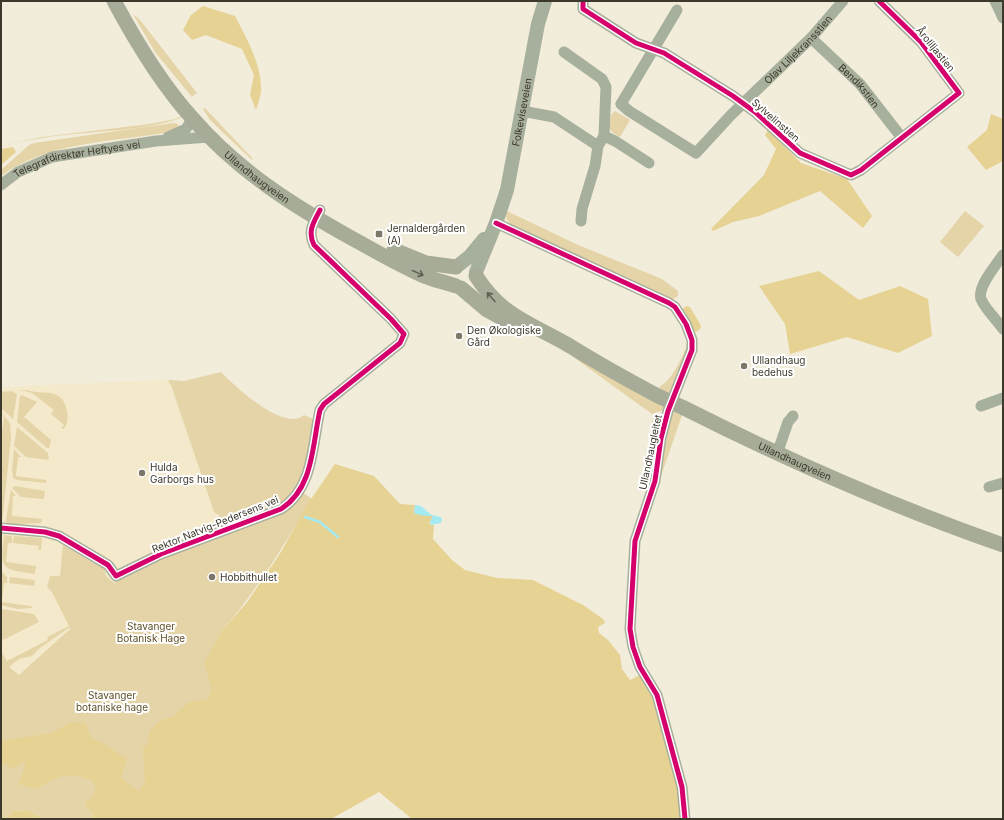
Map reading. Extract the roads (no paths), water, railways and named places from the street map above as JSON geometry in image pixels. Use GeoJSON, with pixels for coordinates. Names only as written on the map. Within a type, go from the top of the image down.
{"type":"FeatureCollection","features":[{"type":"Feature","properties":{"kind":"main road","name":"Ullandhaugveien"},"geometry":{"type":"LineString","coordinates":[[114,1],[156,71],[192,119],[209,137],[264,184],[318,214],[410,269],[432,279],[458,287],[487,310],[502,319],[594,362],[658,396],[777,454],[879,497],[1003,544]]}},
{"type":"Feature","properties":{"kind":"main road","name":"Ullandhaugveien"},"geometry":{"type":"LineString","coordinates":[[122,1],[166,71],[210,124],[238,152],[318,214],[409,257],[433,265],[458,265]]}},
{"type":"Feature","properties":{"kind":"main road"},"geometry":{"type":"LineString","coordinates":[[458,265],[470,265],[476,274],[471,286],[458,287],[452,276],[458,265]]}},
{"type":"Feature","properties":{"kind":"main road","name":"Ullandhaugveien"},"geometry":{"type":"LineString","coordinates":[[476,274],[490,296],[507,311],[570,346],[594,362]]}},
{"type":"Feature","properties":{"kind":"street","name":"Folkeviseveien"},"geometry":{"type":"LineString","coordinates":[[476,274],[496,223],[510,178],[538,24],[545,1]]}},
{"type":"Feature","properties":{"kind":"street","name":"Sylvelinstien"},"geometry":{"type":"LineString","coordinates":[[584,1],[582,6],[585,11],[636,43],[664,53],[743,103],[800,153],[851,175],[861,170],[959,93]]}},
{"type":"Feature","properties":{"kind":"street","name":"Åroliljastien"},"geometry":{"type":"LineString","coordinates":[[879,1],[921,42],[959,93]]}},
{"type":"Feature","properties":{"kind":"street"},"geometry":{"type":"LineString","coordinates":[[995,1],[1003,18]]}},
{"type":"Feature","properties":{"kind":"street","name":"Olav Liljekransstien"},"geometry":{"type":"LineString","coordinates":[[621,104],[634,115],[696,153],[743,103],[811,38],[837,2]]}},
{"type":"Feature","properties":{"kind":"street"},"geometry":{"type":"LineString","coordinates":[[606,103],[621,104],[677,10]]}},
{"type":"Feature","properties":{"kind":"street","name":"Bendikstien"},"geometry":{"type":"LineString","coordinates":[[811,38],[860,84],[902,138]]}},
{"type":"Feature","properties":{"kind":"street"},"geometry":{"type":"LineString","coordinates":[[564,52],[602,79],[606,87],[606,103],[601,141],[580,221]]}},
{"type":"Feature","properties":{"kind":"street"},"geometry":{"type":"LineString","coordinates":[[522,111],[554,117],[601,141],[615,141],[649,163]]}},
{"type":"Feature","properties":{"kind":"street","name":"Telegrafdirektør Heftyes vei"},"geometry":{"type":"LineString","coordinates":[[156,141],[182,132],[186,129],[192,119]]}},
{"type":"Feature","properties":{"kind":"street","name":"Telegrafdirektør Heftyes vei"},"geometry":{"type":"LineString","coordinates":[[1,185],[18,172],[52,158],[156,141],[209,137]]}},
{"type":"Feature","properties":{"kind":"street","name":"Rektor Natvig-Pedersens vei"},"geometry":{"type":"LineString","coordinates":[[1,528],[45,532],[59,536],[108,565],[116,576],[126,570],[157,558],[161,554],[281,509],[294,500],[310,467],[318,418],[324,404],[400,343],[404,334],[391,319],[317,250],[311,239],[311,230],[318,214]]}},
{"type":"Feature","properties":{"kind":"street","name":"Folkeviseveien"},"geometry":{"type":"LineString","coordinates":[[458,265],[480,246],[496,223]]}},
{"type":"Feature","properties":{"kind":"street","name":"Ullandhaugleitet"},"geometry":{"type":"LineString","coordinates":[[496,223],[669,303],[675,307],[690,333],[692,343],[690,357],[668,411],[661,438],[655,480],[635,541],[630,629],[633,647],[640,667],[657,695],[682,787],[685,819]]}},
{"type":"Feature","properties":{"kind":"street"},"geometry":{"type":"LineString","coordinates":[[1003,255],[983,285],[981,295],[983,301],[1003,329]]}},
{"type":"Feature","properties":{"kind":"street"},"geometry":{"type":"LineString","coordinates":[[980,406],[1003,398]]}},
{"type":"Feature","properties":{"kind":"street"},"geometry":{"type":"LineString","coordinates":[[777,454],[788,422],[793,416]]}},
{"type":"Feature","properties":{"kind":"street"},"geometry":{"type":"LineString","coordinates":[[988,487],[1003,483]]}},
{"type":"Feature","properties":{"kind":"water"},"geometry":{"type":"Polygon","coordinates":[[[415,505],[422,507],[432,515],[442,518],[441,523],[431,525],[430,522],[433,516],[424,516],[414,513],[415,505]]]}},
{"type":"Feature","properties":{"kind":"waterway"},"geometry":{"type":"LineString","coordinates":[[305,517],[320,522],[338,537]]}},
{"type":"Feature","properties":{"kind":"place","name":"Jernaldergården (A)"},"geometry":{"type":"Point","coordinates":[379,234]}},
{"type":"Feature","properties":{"kind":"place","name":"Den Økologiske Gård"},"geometry":{"type":"Point","coordinates":[459,336]}},
{"type":"Feature","properties":{"kind":"place","name":"Ullandhaug bedehus"},"geometry":{"type":"Point","coordinates":[744,366]}},
{"type":"Feature","properties":{"kind":"place","name":"Hulda Garborgs hus"},"geometry":{"type":"Point","coordinates":[142,473]}},
{"type":"Feature","properties":{"kind":"place","name":"Hobbithullet"},"geometry":{"type":"Point","coordinates":[212,577]}},
{"type":"Feature","properties":{"kind":"park label","name":"Stavanger Botanisk Hage"},"geometry":{"type":"Point","coordinates":[151,632]}},
{"type":"Feature","properties":{"kind":"park label","name":"Stavanger botaniske hage"},"geometry":{"type":"Point","coordinates":[112,700]}}]}
